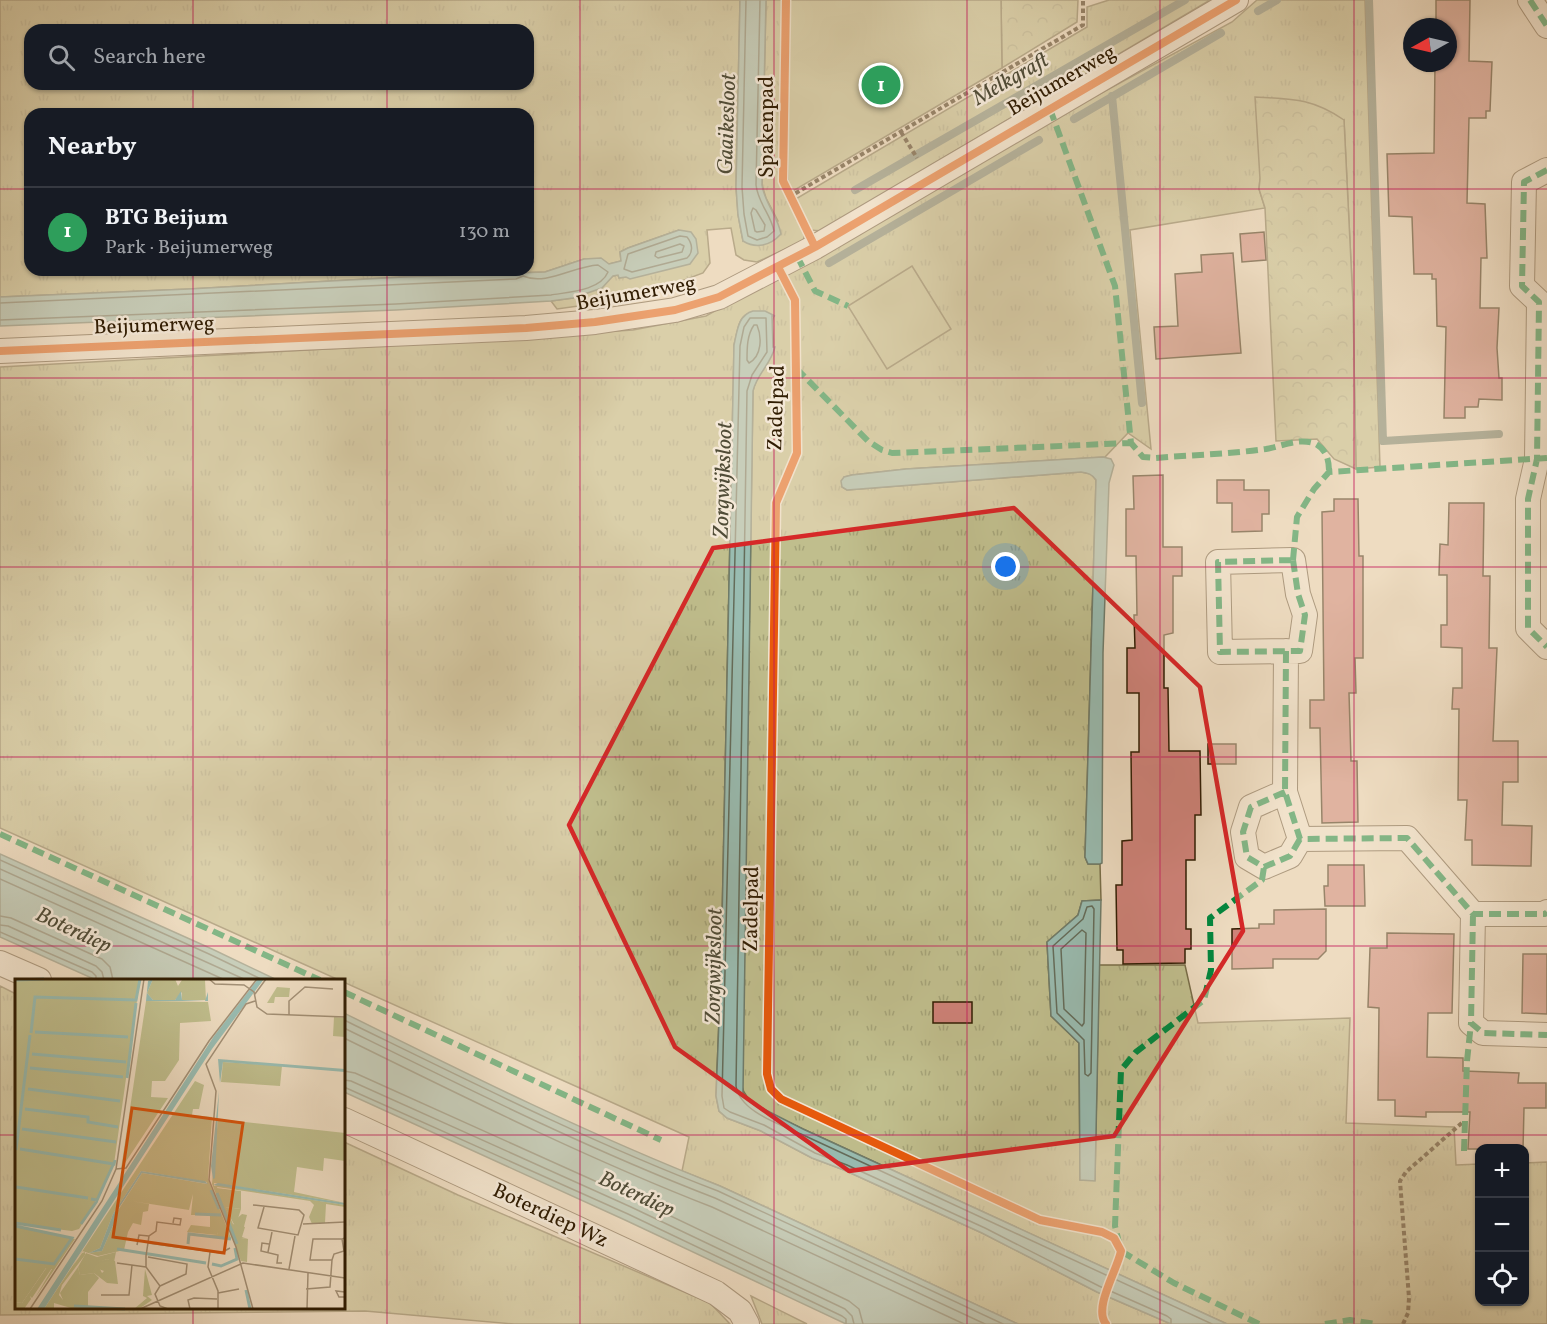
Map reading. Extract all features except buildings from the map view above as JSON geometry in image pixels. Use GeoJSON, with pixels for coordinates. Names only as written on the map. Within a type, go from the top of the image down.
{"type":"FeatureCollection","features":[{"type":"Feature","properties":{"kind":"street","name":"Beijumerweg"},"geometry":{"type":"LineString","coordinates":[[0,351],[526,328],[595,322],[675,310],[719,297],[815,247],[1236,0]]}},
{"type":"Feature","properties":{"kind":"street"},"geometry":{"type":"LineString","coordinates":[[1530,0],[1547,26]]}},
{"type":"Feature","properties":{"kind":"street"},"geometry":{"type":"LineString","coordinates":[[1547,170],[1524,182],[1522,286],[1539,302],[1537,459],[1528,499],[1528,628],[1547,647]]}},
{"type":"Feature","properties":{"kind":"street"},"geometry":{"type":"LineString","coordinates":[[1293,560],[1298,594],[1305,615],[1300,651],[1286,651],[1220,652],[1218,562],[1293,560]]}},
{"type":"Feature","properties":{"kind":"street"},"geometry":{"type":"LineString","coordinates":[[1285,792],[1251,807],[1243,832],[1247,857],[1264,867],[1290,856],[1300,839],[1285,792],[1286,651]]}},
{"type":"Feature","properties":{"kind":"street"},"geometry":{"type":"LineString","coordinates":[[1300,839],[1407,838],[1473,914],[1471,1023],[1483,1033],[1547,1035]]}},
{"type":"Feature","properties":{"kind":"street"},"geometry":{"type":"LineString","coordinates":[[1473,914],[1545,914],[1547,912]]}},
{"type":"Feature","properties":{"kind":"street"},"geometry":{"type":"LineString","coordinates":[[0,963],[35,979]]}},
{"type":"Feature","properties":{"kind":"street","name":"Boterdiep Wz"},"geometry":{"type":"LineString","coordinates":[[345,1120],[716,1293],[740,1311],[747,1324]]}},
{"type":"Feature","properties":{"kind":"path"},"geometry":{"type":"LineString","coordinates":[[788,193],[901,132],[1083,25],[1083,0]]}},
{"type":"Feature","properties":{"kind":"path"},"geometry":{"type":"LineString","coordinates":[[901,132],[910,147]]}},
{"type":"Feature","properties":{"kind":"path"},"geometry":{"type":"LineString","coordinates":[[1403,1324],[1408,1313],[1409,1298],[1400,1181],[1406,1172],[1464,1121]]}},
{"type":"Feature","properties":{"kind":"highlighted area"},"geometry":{"type":"Polygon","coordinates":[[[1014,508],[1200,687],[1243,931],[1114,1136],[849,1171],[675,1047],[569,825],[713,548],[1014,508]]]}},
{"type":"Feature","properties":{"kind":"green space"},"geometry":{"type":"Polygon","coordinates":[[[0,0],[740,0],[736,187],[743,241],[778,221],[762,185],[766,0],[784,0],[781,181],[805,234],[803,241],[757,262],[744,260],[736,255],[731,228],[707,230],[710,263],[703,273],[636,298],[557,309],[551,301],[573,298],[613,276],[626,277],[679,230],[620,252],[621,261],[609,264],[584,259],[545,272],[534,272],[534,108],[24,108],[24,276],[432,276],[0,297],[0,0]]]}},
{"type":"Feature","properties":{"kind":"green space"},"geometry":{"type":"Polygon","coordinates":[[[789,0],[1001,0],[1002,68],[793,191],[788,182],[789,0]]]}},
{"type":"Feature","properties":{"kind":"green space"},"geometry":{"type":"Polygon","coordinates":[[[1001,0],[1078,0],[1077,22],[1002,68],[1001,0]]]}},
{"type":"Feature","properties":{"kind":"green space"},"geometry":{"type":"Polygon","coordinates":[[[1109,0],[1210,0],[820,231],[811,230],[794,200],[1087,27],[1087,7],[1109,0]]]}},
{"type":"Feature","properties":{"kind":"green space"},"geometry":{"type":"Polygon","coordinates":[[[1257,0],[1365,0],[1380,467],[1356,469],[1353,303],[1344,120],[1260,179],[1259,189],[1265,208],[1130,230],[1151,449],[1128,433],[1105,457],[906,469],[844,477],[842,487],[847,490],[1081,472],[1091,474],[1096,480],[1085,857],[1088,864],[1100,864],[1101,900],[1082,901],[1078,915],[1047,942],[1051,1016],[1079,1043],[1080,1180],[1095,1180],[1099,965],[1185,965],[1198,1023],[1350,1018],[1346,1123],[1454,1127],[1456,1165],[1475,1164],[1475,1306],[1529,1306],[1529,1163],[1547,1162],[1547,1324],[1227,1324],[777,1117],[758,1106],[745,1094],[742,1086],[753,391],[773,348],[774,316],[755,313],[744,316],[734,345],[721,969],[716,1096],[719,1111],[727,1118],[761,1131],[812,1158],[844,1170],[982,1233],[1097,1292],[1171,1324],[1018,1324],[720,1186],[682,1171],[689,1137],[345,983],[345,979],[337,979],[0,828],[0,367],[633,330],[706,316],[1050,121],[1232,22],[1257,0]]]}},
{"type":"Feature","properties":{"kind":"green space"},"geometry":{"type":"Polygon","coordinates":[[[1255,97],[1301,101],[1322,107],[1344,120],[1353,303],[1356,469],[1334,459],[1317,439],[1276,441],[1265,208],[1259,189],[1255,97]]]}},
{"type":"Feature","properties":{"kind":"green space"},"geometry":{"type":"Polygon","coordinates":[[[912,266],[951,329],[887,369],[848,306],[912,266]]]}},
{"type":"Feature","properties":{"kind":"green space"},"geometry":{"type":"Polygon","coordinates":[[[0,986],[15,994],[15,1309],[345,1309],[345,1142],[458,1195],[710,1303],[730,1324],[514,1324],[365,1311],[0,1315],[0,986]]]}},
{"type":"Feature","properties":{"kind":"green space"},"geometry":{"type":"Polygon","coordinates":[[[751,1296],[807,1324],[762,1324],[751,1296]]]}},
{"type":"Feature","properties":{"kind":"water"},"geometry":{"type":"Polygon","coordinates":[[[740,0],[766,0],[762,185],[781,234],[763,245],[753,245],[743,241],[738,215],[736,187],[740,0]]]}},
{"type":"Feature","properties":{"kind":"water"},"geometry":{"type":"Polygon","coordinates":[[[679,230],[691,232],[696,239],[698,253],[690,264],[630,279],[619,278],[618,275],[613,276],[602,288],[573,298],[551,301],[396,310],[0,326],[0,297],[404,277],[534,276],[534,272],[545,272],[584,259],[601,258],[609,264],[621,261],[620,252],[679,230]]]}},
{"type":"Feature","properties":{"kind":"water"},"geometry":{"type":"Polygon","coordinates":[[[753,311],[765,311],[775,316],[772,316],[773,347],[775,347],[753,391],[743,1092],[750,1102],[803,1129],[1227,1324],[1171,1324],[1097,1292],[982,1233],[844,1170],[812,1158],[761,1131],[727,1118],[719,1111],[716,1096],[721,969],[734,345],[741,320],[753,311]]]}},
{"type":"Feature","properties":{"kind":"water"},"geometry":{"type":"Polygon","coordinates":[[[1103,457],[1111,459],[1114,465],[1109,483],[1103,653],[1102,863],[1088,864],[1085,857],[1096,480],[1090,474],[1081,472],[847,490],[842,487],[841,481],[844,477],[852,475],[906,469],[1103,457]]]}},
{"type":"Feature","properties":{"kind":"water","name":"Boterdiep"},"geometry":{"type":"Polygon","coordinates":[[[0,854],[275,979],[94,979],[0,937],[0,854]]]}},
{"type":"Feature","properties":{"kind":"water"},"geometry":{"type":"Polygon","coordinates":[[[1101,900],[1095,1181],[1080,1180],[1079,1043],[1051,1016],[1047,942],[1078,915],[1082,901],[1101,900]]]}},
{"type":"Feature","properties":{"kind":"water","name":"Boterdiep"},"geometry":{"type":"Polygon","coordinates":[[[345,1013],[577,1125],[720,1186],[1018,1324],[846,1324],[345,1092],[345,1013]]]}},
{"type":"Feature","properties":{"kind":"waterway","name":"Melkgraft"},"geometry":{"type":"LineString","coordinates":[[855,190],[1185,0]]}},
{"type":"Feature","properties":{"kind":"waterway"},"geometry":{"type":"LineString","coordinates":[[1258,11],[1277,0]]}},
{"type":"Feature","properties":{"kind":"waterway"},"geometry":{"type":"LineString","coordinates":[[1369,0],[1383,441],[1499,434]]}},
{"type":"Feature","properties":{"kind":"waterway"},"geometry":{"type":"LineString","coordinates":[[1074,119],[1221,33]]}},
{"type":"Feature","properties":{"kind":"waterway"},"geometry":{"type":"LineString","coordinates":[[1112,96],[1142,403]]}},
{"type":"Feature","properties":{"kind":"waterway"},"geometry":{"type":"LineString","coordinates":[[829,263],[1039,140]]}},
{"type":"Feature","properties":{"kind":"marked path"},"geometry":{"type":"LineString","coordinates":[[1530,0],[1547,26]]}},
{"type":"Feature","properties":{"kind":"marked path"},"geometry":{"type":"LineString","coordinates":[[1050,109],[1115,286],[1131,443],[1143,457],[1155,458],[1252,451],[1304,441],[1320,446],[1328,460],[1329,472]]}},
{"type":"Feature","properties":{"kind":"marked path"},"geometry":{"type":"LineString","coordinates":[[1547,170],[1524,182],[1522,286],[1539,302],[1537,459],[1528,499],[1528,628],[1547,647]]}},
{"type":"Feature","properties":{"kind":"marked path"},"geometry":{"type":"LineString","coordinates":[[797,256],[815,291],[848,306]]}},
{"type":"Feature","properties":{"kind":"marked path"},"geometry":{"type":"LineString","coordinates":[[796,368],[868,441],[892,453],[1131,443]]}},
{"type":"Feature","properties":{"kind":"marked path"},"geometry":{"type":"LineString","coordinates":[[1293,560],[1297,517],[1314,489],[1329,472],[1547,458]]}},
{"type":"Feature","properties":{"kind":"marked path"},"geometry":{"type":"LineString","coordinates":[[1293,560],[1298,594],[1305,615],[1300,651],[1220,652],[1218,562],[1293,560]]}},
{"type":"Feature","properties":{"kind":"marked path"},"geometry":{"type":"LineString","coordinates":[[1286,651],[1285,792],[1300,839],[1407,838],[1473,914],[1545,914],[1547,912]]}},
{"type":"Feature","properties":{"kind":"marked path"},"geometry":{"type":"LineString","coordinates":[[1285,792],[1251,807],[1243,832],[1247,857],[1264,867],[1290,856],[1300,839]]}},
{"type":"Feature","properties":{"kind":"marked path"},"geometry":{"type":"LineString","coordinates":[[0,834],[318,979]]}},
{"type":"Feature","properties":{"kind":"marked path"},"geometry":{"type":"LineString","coordinates":[[1259,1324],[1174,1283],[1121,1251],[1115,1226],[1121,1070],[1136,1052],[1204,1000],[1211,970],[1210,918],[1262,880],[1264,867]]}},
{"type":"Feature","properties":{"kind":"marked path"},"geometry":{"type":"LineString","coordinates":[[1473,914],[1471,1023],[1483,1033],[1547,1035]]}},
{"type":"Feature","properties":{"kind":"marked path"},"geometry":{"type":"LineString","coordinates":[[345,992],[661,1140]]}},
{"type":"Feature","properties":{"kind":"marked path"},"geometry":{"type":"LineString","coordinates":[[1464,1151],[1467,1061],[1471,1023]]}},
{"type":"Feature","properties":{"kind":"marked path"},"geometry":{"type":"LineString","coordinates":[[1325,1324],[1350,1320],[1375,1324]]}},
{"type":"Feature","properties":{"kind":"cycle path","name":"Spakenpad"},"geometry":{"type":"LineString","coordinates":[[786,0],[783,181],[815,247]]}},
{"type":"Feature","properties":{"kind":"cycle path"},"geometry":{"type":"LineString","coordinates":[[0,351],[526,328],[595,322],[675,310],[719,297],[815,247],[1236,0]]}},
{"type":"Feature","properties":{"kind":"cycle path","name":"Zadelpad"},"geometry":{"type":"LineString","coordinates":[[778,267],[795,300],[797,453],[776,503],[767,1074],[771,1089],[781,1099],[1040,1220],[1102,1232],[1114,1238],[1121,1251],[1104,1299],[1102,1309],[1106,1324]]}},
{"type":"Feature","properties":{"kind":"place","name":"BTG Beijum"},"geometry":{"type":"Point","coordinates":[881,85]}},
{"type":"Feature","properties":{"kind":"water label","name":"Gaaikesloot"},"geometry":{"type":"Point","coordinates":[728,124]}},
{"type":"Feature","properties":{"kind":"water label","name":"Zorgwijksloot"},"geometry":{"type":"Point","coordinates":[724,480]}},
{"type":"Feature","properties":{"kind":"water label","name":"Zorgwijksloot"},"geometry":{"type":"Point","coordinates":[715,966]}}]}
